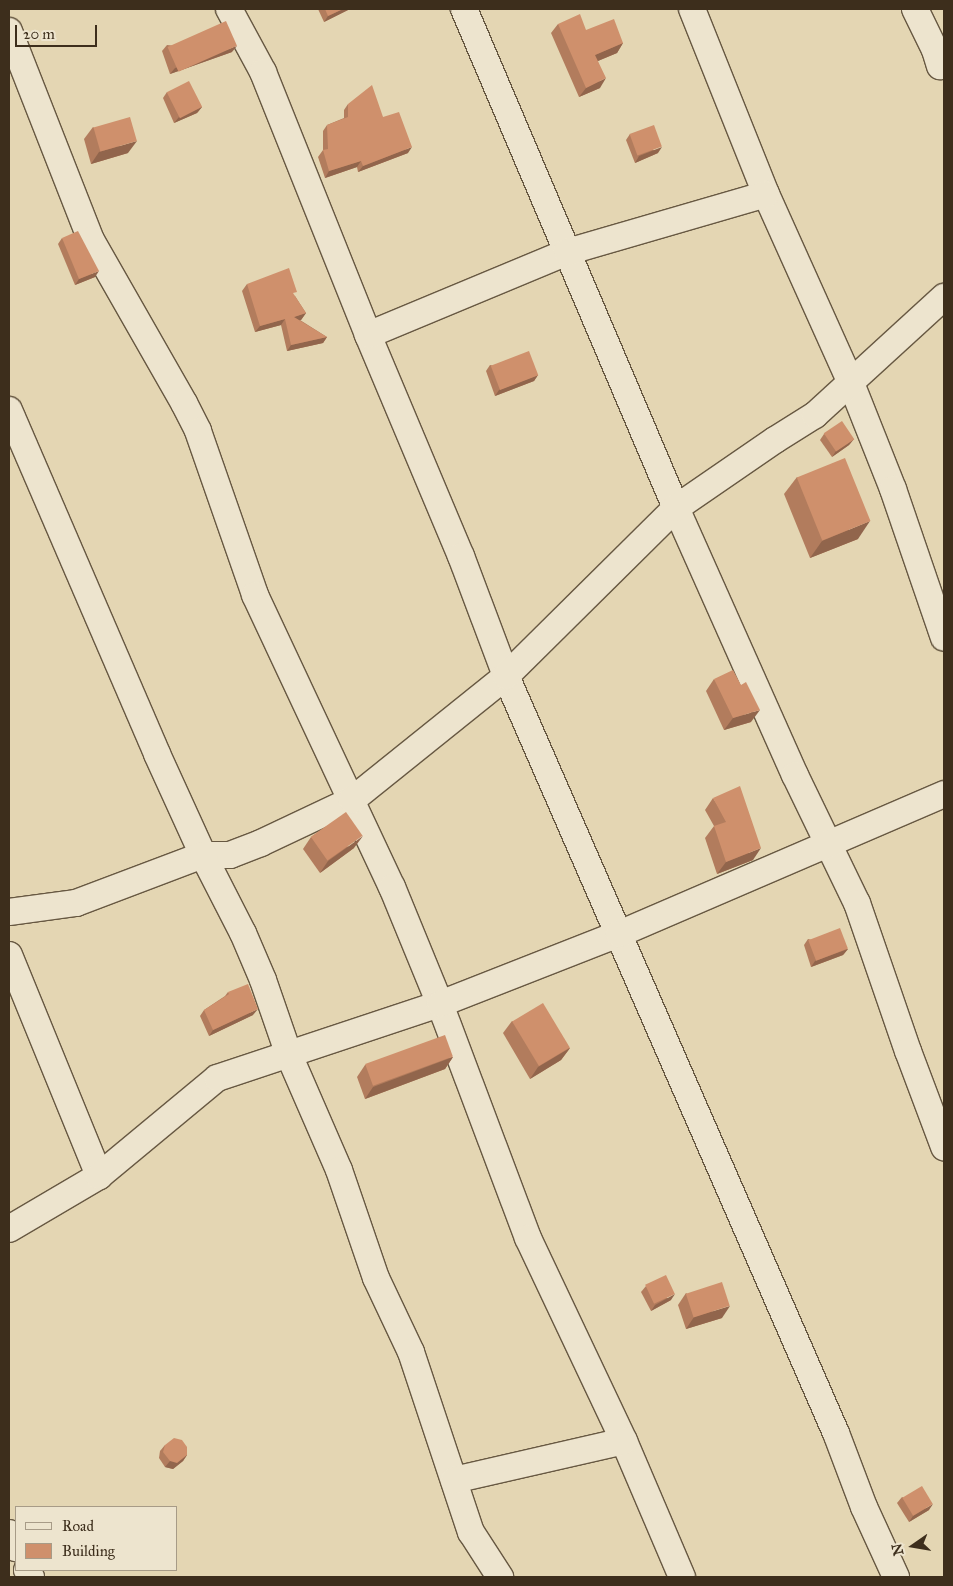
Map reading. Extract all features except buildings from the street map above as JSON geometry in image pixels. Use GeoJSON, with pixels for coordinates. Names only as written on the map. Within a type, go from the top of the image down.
{"type":"FeatureCollection","features":[{"type":"Feature","properties":{"kind":"street"},"geometry":{"type":"LineString","coordinates":[[229,9],[263,72],[368,336],[461,556],[506,676],[836,1432],[864,1508],[896,1577]]}},
{"type":"Feature","properties":{"kind":"street"},"geometry":{"type":"LineString","coordinates":[[464,9],[676,508],[795,775],[857,903],[908,1051],[944,1147]]}},
{"type":"Feature","properties":{"kind":"street"},"geometry":{"type":"LineString","coordinates":[[692,9],[766,194],[851,383],[893,489],[944,638]]}},
{"type":"Feature","properties":{"kind":"street"},"geometry":{"type":"LineString","coordinates":[[915,9],[935,50],[940,66]]}},
{"type":"Feature","properties":{"kind":"street"},"geometry":{"type":"LineString","coordinates":[[9,31],[90,240],[188,410],[198,431],[255,595],[392,887],[440,1004],[528,1238],[624,1441],[682,1577]]}},
{"type":"Feature","properties":{"kind":"street"},"geometry":{"type":"LineString","coordinates":[[368,336],[567,252],[766,194]]}},
{"type":"Feature","properties":{"kind":"street"},"geometry":{"type":"LineString","coordinates":[[9,912],[76,903],[203,854],[230,855],[352,800],[506,676],[676,508],[815,415],[944,297]]}},
{"type":"Feature","properties":{"kind":"street"},"geometry":{"type":"LineString","coordinates":[[9,410],[157,754],[260,972],[289,1055],[339,1170],[376,1278],[411,1352],[471,1532],[500,1577]]}},
{"type":"Feature","properties":{"kind":"street"},"geometry":{"type":"LineString","coordinates":[[9,1229],[99,1176],[217,1078],[440,1004],[619,934],[944,794]]}},
{"type":"Feature","properties":{"kind":"street"},"geometry":{"type":"LineString","coordinates":[[9,955],[99,1176]]}},
{"type":"Feature","properties":{"kind":"street"},"geometry":{"type":"LineString","coordinates":[[454,1480],[624,1441]]}},
{"type":"Feature","properties":{"kind":"street"},"geometry":{"type":"LineString","coordinates":[[9,1533],[15,1546]]}}]}
